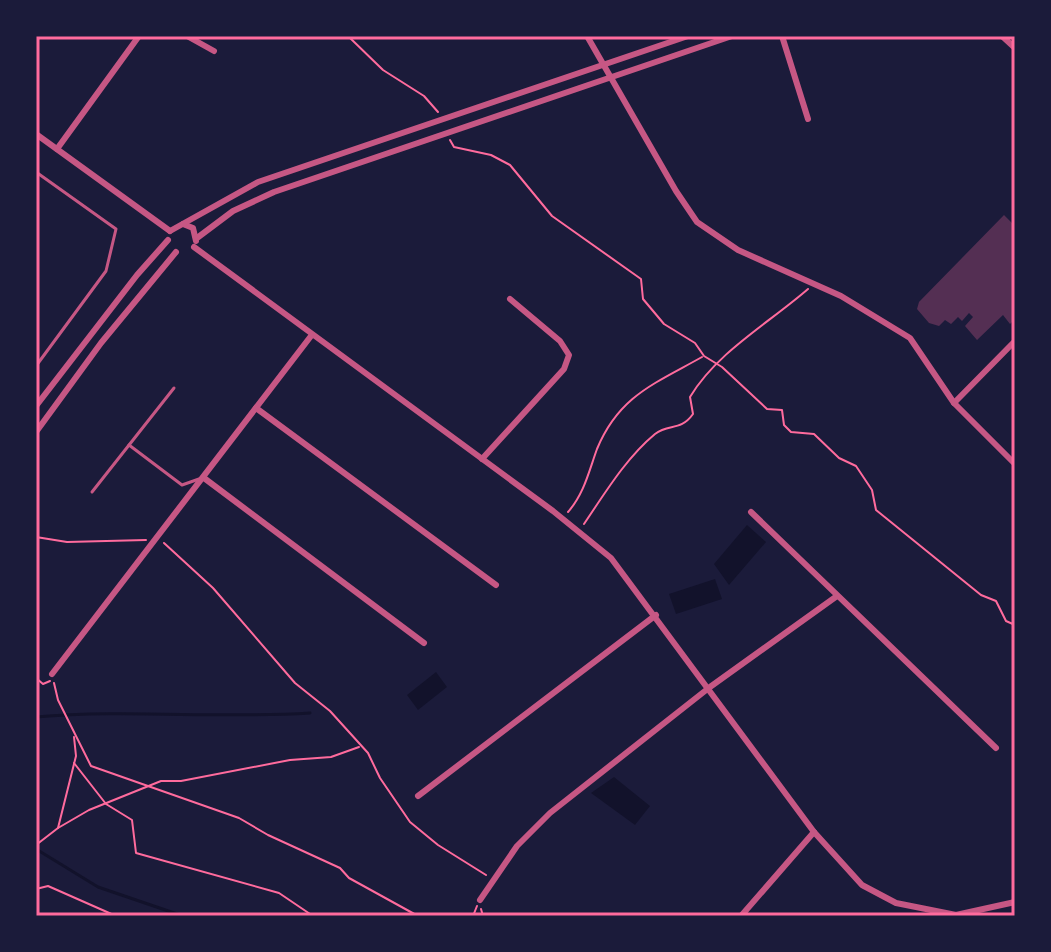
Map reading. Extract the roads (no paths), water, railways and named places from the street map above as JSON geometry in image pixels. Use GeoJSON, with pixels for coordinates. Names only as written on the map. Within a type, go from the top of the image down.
{"type":"FeatureCollection","features":[{"type":"Feature","properties":{"kind":"street"},"geometry":{"type":"LineString","coordinates":[[57,149],[139,36]]}},
{"type":"Feature","properties":{"kind":"street"},"geometry":{"type":"LineString","coordinates":[[187,36],[214,51]]}},
{"type":"Feature","properties":{"kind":"street"},"geometry":{"type":"LineString","coordinates":[[587,36],[697,222],[738,250],[889,322],[910,338],[954,403],[1015,464]]}},
{"type":"Feature","properties":{"kind":"street"},"geometry":{"type":"LineString","coordinates":[[36,406],[137,275],[168,240],[170,231],[258,182],[688,36]]}},
{"type":"Feature","properties":{"kind":"street"},"geometry":{"type":"LineString","coordinates":[[194,247],[197,238],[233,211],[274,192],[732,36]]}},
{"type":"Feature","properties":{"kind":"street"},"geometry":{"type":"LineString","coordinates":[[782,36],[808,119]]}},
{"type":"Feature","properties":{"kind":"street"},"geometry":{"type":"LineString","coordinates":[[1002,36],[1015,48]]}},
{"type":"Feature","properties":{"kind":"street"},"geometry":{"type":"LineString","coordinates":[[36,134],[170,231]]}},
{"type":"Feature","properties":{"kind":"street"},"geometry":{"type":"LineString","coordinates":[[183,224],[193,228],[197,238]]}},
{"type":"Feature","properties":{"kind":"street"},"geometry":{"type":"LineString","coordinates":[[168,240],[176,252]]}},
{"type":"Feature","properties":{"kind":"street"},"geometry":{"type":"LineString","coordinates":[[36,432],[130,305],[176,252],[194,247]]}},
{"type":"Feature","properties":{"kind":"street"},"geometry":{"type":"LineString","coordinates":[[194,247],[611,558],[710,687],[814,832],[845,870],[875,894],[921,910],[956,916],[1015,902]]}},
{"type":"Feature","properties":{"kind":"street"},"geometry":{"type":"LineString","coordinates":[[482,459],[564,369],[569,355],[560,341],[510,299]]}},
{"type":"Feature","properties":{"kind":"street"},"geometry":{"type":"LineString","coordinates":[[53,676],[311,336]]}},
{"type":"Feature","properties":{"kind":"street"},"geometry":{"type":"LineString","coordinates":[[954,403],[1015,341]]}},
{"type":"Feature","properties":{"kind":"street"},"geometry":{"type":"LineString","coordinates":[[256,408],[496,585]]}},
{"type":"Feature","properties":{"kind":"street"},"geometry":{"type":"LineString","coordinates":[[204,478],[424,643]]}},
{"type":"Feature","properties":{"kind":"street"},"geometry":{"type":"LineString","coordinates":[[751,512],[996,748]]}},
{"type":"Feature","properties":{"kind":"street"},"geometry":{"type":"LineString","coordinates":[[480,900],[517,846],[550,813],[710,687],[837,596]]}},
{"type":"Feature","properties":{"kind":"street"},"geometry":{"type":"LineString","coordinates":[[418,796],[656,615]]}},
{"type":"Feature","properties":{"kind":"street"},"geometry":{"type":"LineString","coordinates":[[741,916],[814,832]]}},
{"type":"Feature","properties":{"kind":"lane"},"geometry":{"type":"LineString","coordinates":[[36,172],[116,229],[106,271],[36,366]]}},
{"type":"Feature","properties":{"kind":"lane"},"geometry":{"type":"LineString","coordinates":[[92,492],[174,388]]}},
{"type":"Feature","properties":{"kind":"lane"},"geometry":{"type":"LineString","coordinates":[[129,445],[182,485],[204,478]]}},
{"type":"Feature","properties":{"kind":"waterway"},"geometry":{"type":"LineString","coordinates":[[36,717],[310,713]]}},
{"type":"Feature","properties":{"kind":"waterway"},"geometry":{"type":"LineString","coordinates":[[36,849],[98,887],[183,916]]}}]}
